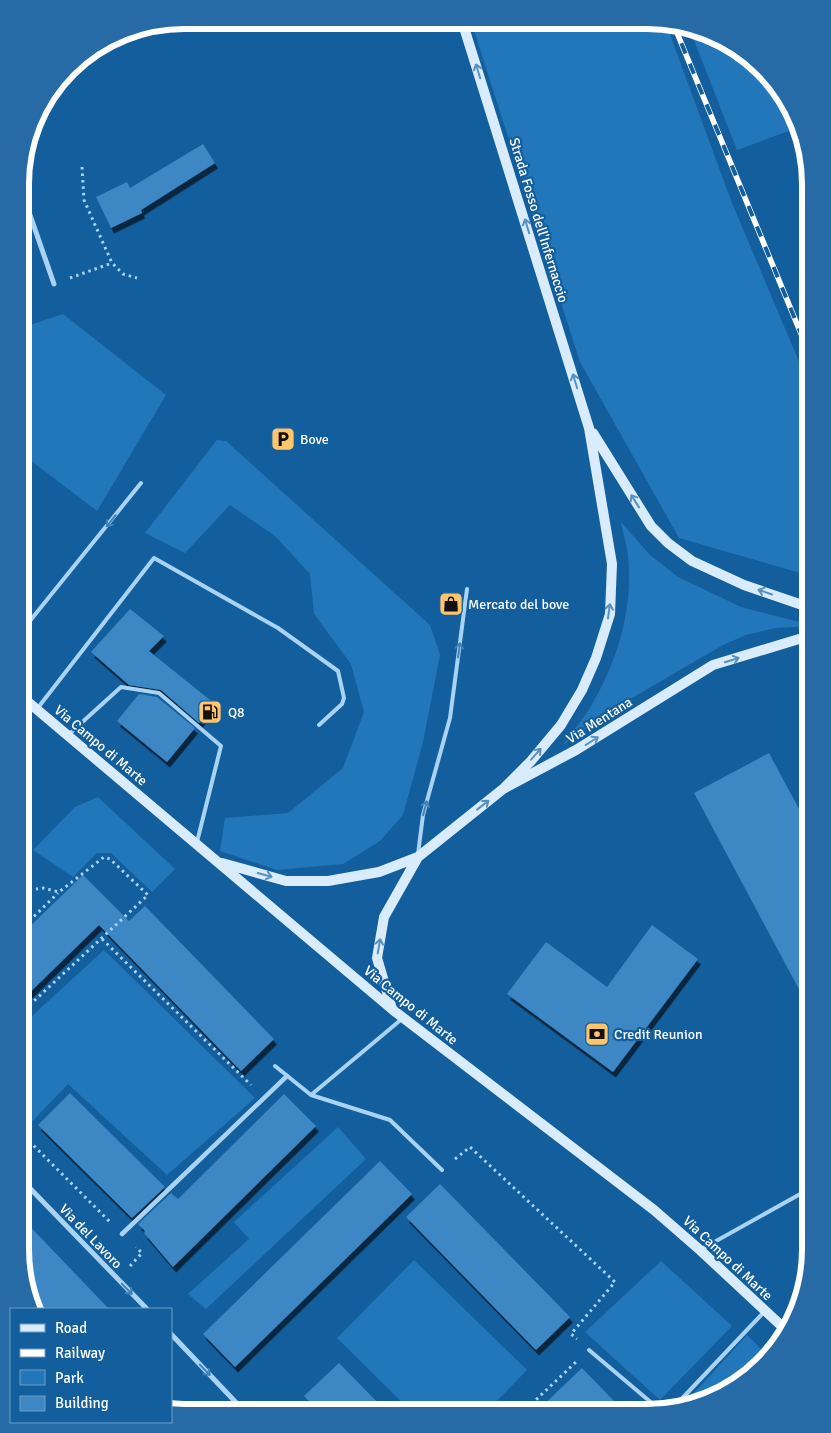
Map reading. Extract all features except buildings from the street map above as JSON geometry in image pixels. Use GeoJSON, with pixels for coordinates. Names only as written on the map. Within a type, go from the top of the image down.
{"type":"FeatureCollection","features":[{"type":"Feature","properties":{"kind":"main road","name":"Strada Fosso dell'Infernaccio"},"geometry":{"type":"LineString","coordinates":[[464,29],[589,428]]}},
{"type":"Feature","properties":{"kind":"main road"},"geometry":{"type":"LineString","coordinates":[[589,428],[651,526],[668,543],[692,561],[744,585],[802,605]]}},
{"type":"Feature","properties":{"kind":"main road"},"geometry":{"type":"LineString","coordinates":[[503,789],[561,725],[582,690],[596,658],[610,614],[612,564],[589,428]]}},
{"type":"Feature","properties":{"kind":"main road","name":"Via Mentana"},"geometry":{"type":"LineString","coordinates":[[218,862],[286,881],[328,881],[379,872],[418,857],[503,789],[576,750],[713,665],[802,639]]}},
{"type":"Feature","properties":{"kind":"main road","name":"Via Campo di Marte"},"geometry":{"type":"LineString","coordinates":[[29,702],[393,1010],[654,1210],[781,1326]]}},
{"type":"Feature","properties":{"kind":"main road","name":"Via Mentana"},"geometry":{"type":"LineString","coordinates":[[393,1010],[377,958],[384,917],[418,857]]}},
{"type":"Feature","properties":{"kind":"street"},"geometry":{"type":"LineString","coordinates":[[29,212],[54,284]]}},
{"type":"Feature","properties":{"kind":"street"},"geometry":{"type":"LineString","coordinates":[[122,1234],[287,1076]]}},
{"type":"Feature","properties":{"kind":"street","name":"Via del Lavoro"},"geometry":{"type":"LineString","coordinates":[[29,1187],[146,1308]]}},
{"type":"Feature","properties":{"kind":"street"},"geometry":{"type":"LineString","coordinates":[[172,1335],[237,1404]]}},
{"type":"Feature","properties":{"kind":"lane"},"geometry":{"type":"LineString","coordinates":[[29,622],[142,483]]}},
{"type":"Feature","properties":{"kind":"lane"},"geometry":{"type":"LineString","coordinates":[[37,709],[154,558],[278,628],[338,671],[344,698],[342,704],[319,725]]}},
{"type":"Feature","properties":{"kind":"lane"},"geometry":{"type":"LineString","coordinates":[[418,857],[423,815],[450,718],[467,589]]}},
{"type":"Feature","properties":{"kind":"lane"},"geometry":{"type":"LineString","coordinates":[[68,735],[121,687],[159,693],[221,746],[196,844]]}},
{"type":"Feature","properties":{"kind":"lane"},"geometry":{"type":"LineString","coordinates":[[311,1095],[403,1018]]}},
{"type":"Feature","properties":{"kind":"lane"},"geometry":{"type":"LineString","coordinates":[[275,1066],[311,1095],[390,1120],[442,1170]]}},
{"type":"Feature","properties":{"kind":"lane"},"geometry":{"type":"LineString","coordinates":[[700,1250],[802,1193]]}},
{"type":"Feature","properties":{"kind":"lane"},"geometry":{"type":"LineString","coordinates":[[680,1401],[764,1311]]}},
{"type":"Feature","properties":{"kind":"lane"},"geometry":{"type":"LineString","coordinates":[[589,1350],[653,1404]]}},
{"type":"Feature","properties":{"kind":"path"},"geometry":{"type":"LineString","coordinates":[[82,167],[84,200],[112,263],[123,274],[136,278]]}},
{"type":"Feature","properties":{"kind":"path"},"geometry":{"type":"LineString","coordinates":[[54,284],[112,263]]}},
{"type":"Feature","properties":{"kind":"path"},"geometry":{"type":"LineString","coordinates":[[29,921],[59,892],[104,857],[110,859],[148,895],[29,1006]]}},
{"type":"Feature","properties":{"kind":"path"},"geometry":{"type":"LineString","coordinates":[[29,890],[43,888],[59,892]]}},
{"type":"Feature","properties":{"kind":"path"},"geometry":{"type":"LineString","coordinates":[[102,939],[264,1098]]}},
{"type":"Feature","properties":{"kind":"path"},"geometry":{"type":"LineString","coordinates":[[29,1141],[122,1234]]}},
{"type":"Feature","properties":{"kind":"path"},"geometry":{"type":"LineString","coordinates":[[442,1170],[470,1147],[615,1282],[571,1334],[589,1350],[532,1404]]}},
{"type":"Feature","properties":{"kind":"green space"},"geometry":{"type":"Polygon","coordinates":[[[474,29],[668,30],[732,203],[802,369],[802,573],[679,538],[580,362],[474,29]]]}},
{"type":"Feature","properties":{"kind":"green space"},"geometry":{"type":"Polygon","coordinates":[[[692,36],[725,49],[757,74],[782,106],[790,124],[792,130],[737,150],[692,36]]]}},
{"type":"Feature","properties":{"kind":"green space"},"geometry":{"type":"Polygon","coordinates":[[[63,314],[166,395],[97,511],[29,459],[29,325],[63,314]]]}},
{"type":"Feature","properties":{"kind":"green space"},"geometry":{"type":"Polygon","coordinates":[[[217,440],[226,441],[430,625],[440,655],[423,742],[403,815],[380,841],[343,864],[277,870],[220,851],[225,818],[288,813],[343,768],[364,712],[351,664],[314,614],[310,574],[275,536],[230,505],[185,553],[145,533],[217,440]]]}},
{"type":"Feature","properties":{"kind":"green space"},"geometry":{"type":"Polygon","coordinates":[[[621,522],[649,554],[678,577],[741,607],[802,623],[802,626],[775,628],[746,635],[723,645],[620,705],[563,745],[598,694],[615,656],[621,637],[628,597],[627,552],[621,522]]]}},
{"type":"Feature","properties":{"kind":"green space"},"geometry":{"type":"Polygon","coordinates":[[[98,797],[175,869],[152,892],[111,853],[97,853],[73,877],[33,850],[75,807],[98,797]]]}},
{"type":"Feature","properties":{"kind":"green space"},"geometry":{"type":"Polygon","coordinates":[[[104,950],[255,1098],[167,1175],[68,1084],[29,1125],[29,1019],[104,950]]]}},
{"type":"Feature","properties":{"kind":"green space"},"geometry":{"type":"Polygon","coordinates":[[[338,1127],[366,1159],[206,1309],[188,1294],[249,1239],[234,1222],[338,1127]]]}},
{"type":"Feature","properties":{"kind":"green space"},"geometry":{"type":"Polygon","coordinates":[[[414,1260],[527,1370],[494,1404],[404,1404],[337,1338],[414,1260]]]}},
{"type":"Feature","properties":{"kind":"green space"},"geometry":{"type":"Polygon","coordinates":[[[661,1261],[732,1326],[660,1400],[585,1332],[661,1261]]]}},
{"type":"Feature","properties":{"kind":"green space"},"geometry":{"type":"Polygon","coordinates":[[[747,1335],[764,1352],[742,1372],[725,1384],[697,1396],[694,1393],[747,1335]]]}},
{"type":"Feature","properties":{"kind":"railway"},"geometry":{"type":"LineString","coordinates":[[677,32],[802,336]]}},
{"type":"Feature","properties":{"kind":"place","name":"Bove"},"geometry":{"type":"Point","coordinates":[283,439]}},
{"type":"Feature","properties":{"kind":"place","name":"Mercato del bove"},"geometry":{"type":"Point","coordinates":[451,604]}},
{"type":"Feature","properties":{"kind":"place","name":"Q8"},"geometry":{"type":"Point","coordinates":[210,712]}},
{"type":"Feature","properties":{"kind":"place","name":"Credit Reunion"},"geometry":{"type":"Point","coordinates":[597,1034]}}]}
